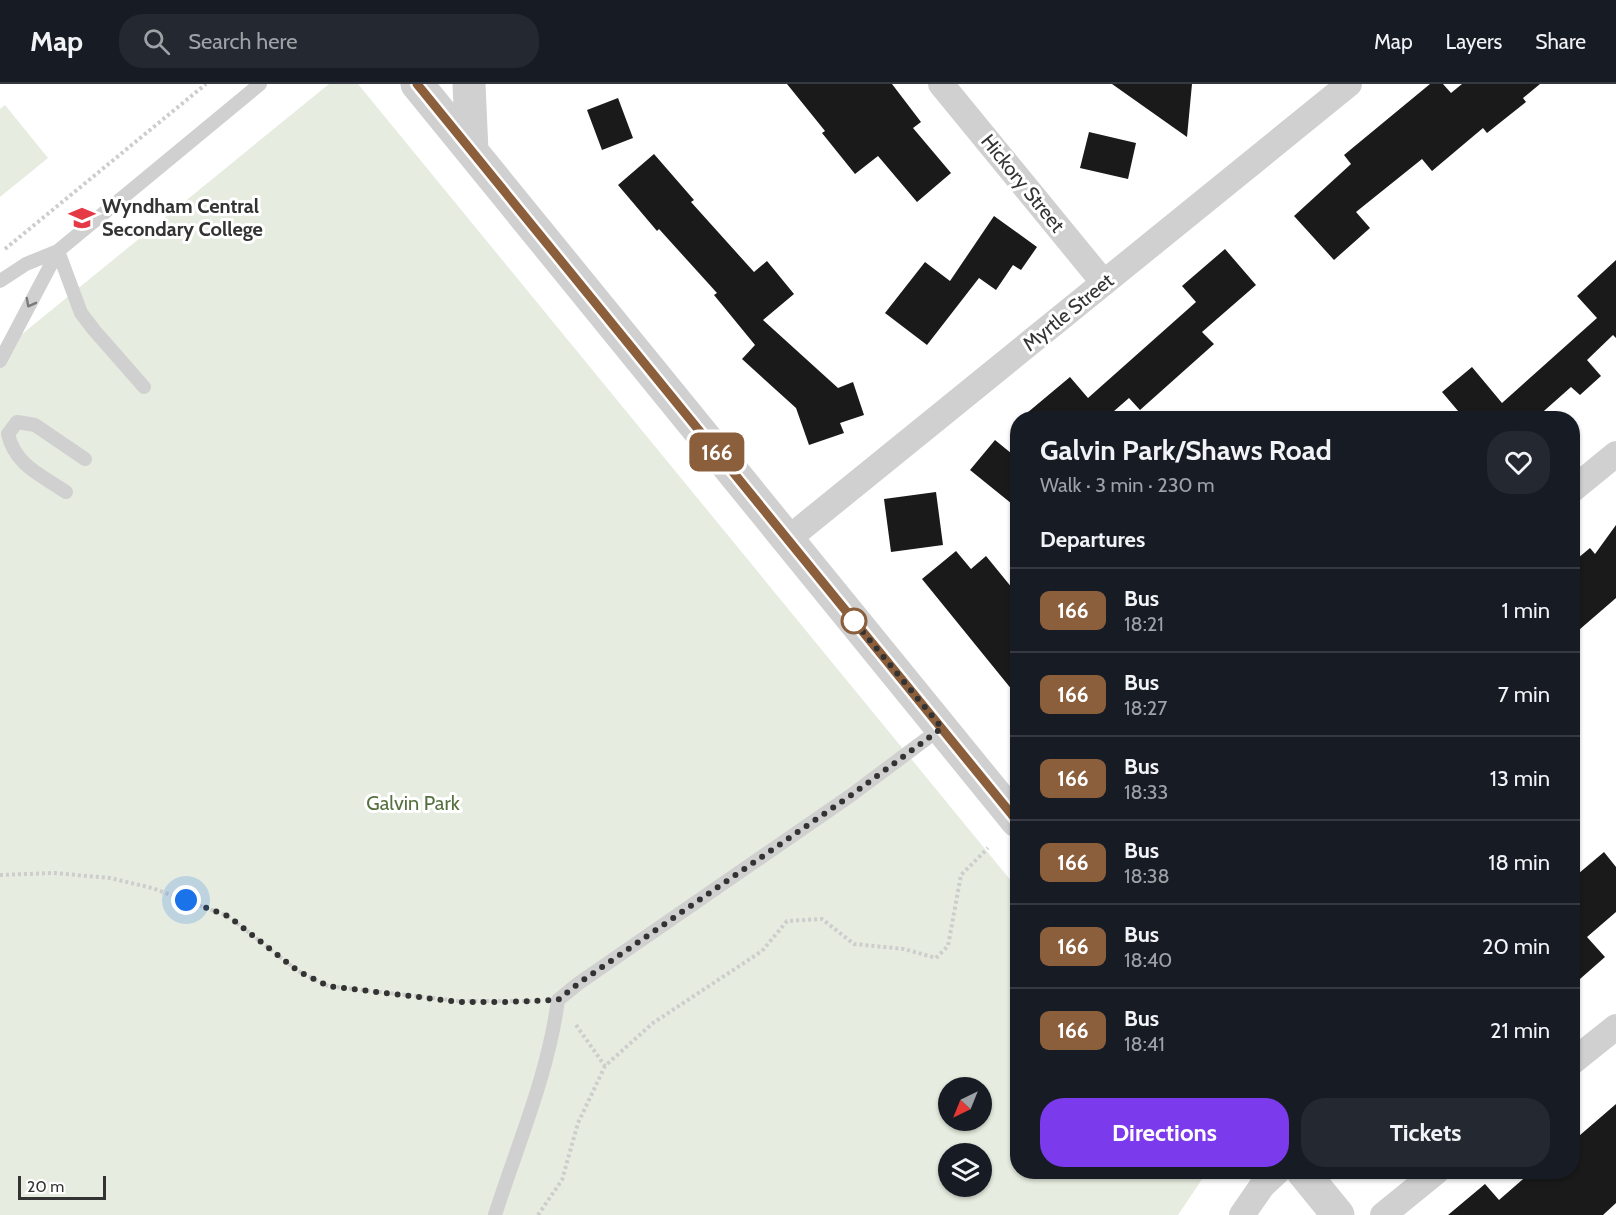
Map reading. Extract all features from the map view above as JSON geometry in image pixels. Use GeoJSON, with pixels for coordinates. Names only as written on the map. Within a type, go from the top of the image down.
{"type":"FeatureCollection","features":[{"type":"Feature","properties":{"kind":"street"},"geometry":{"type":"LineString","coordinates":[[417,84],[1010,812]]}},
{"type":"Feature","properties":{"kind":"street"},"geometry":{"type":"LineString","coordinates":[[469,84],[472,151]]}},
{"type":"Feature","properties":{"kind":"street","name":"Hickory Street"},"geometry":{"type":"LineString","coordinates":[[941,84],[1104,283]]}},
{"type":"Feature","properties":{"kind":"street","name":"Myrtle Street"},"geometry":{"type":"LineString","coordinates":[[788,539],[1349,84]]}},
{"type":"Feature","properties":{"kind":"street"},"geometry":{"type":"LineString","coordinates":[[1580,483],[1616,454]]}},
{"type":"Feature","properties":{"kind":"street"},"geometry":{"type":"LineString","coordinates":[[1580,1056],[1616,1027]]}},
{"type":"Feature","properties":{"kind":"street"},"geometry":{"type":"LineString","coordinates":[[1242,1215],[1270,1179]]}},
{"type":"Feature","properties":{"kind":"street"},"geometry":{"type":"LineString","coordinates":[[1309,1179],[1338,1215]]}},
{"type":"Feature","properties":{"kind":"street"},"geometry":{"type":"LineString","coordinates":[[1383,1215],[1428,1179]]}},
{"type":"Feature","properties":{"kind":"lane"},"geometry":{"type":"LineString","coordinates":[[0,281],[26,264],[57,251],[260,84]]}},
{"type":"Feature","properties":{"kind":"lane"},"geometry":{"type":"LineString","coordinates":[[0,361],[57,251]]}},
{"type":"Feature","properties":{"kind":"lane"},"geometry":{"type":"LineString","coordinates":[[57,251],[81,313],[93,330],[144,387]]}},
{"type":"Feature","properties":{"kind":"lane"},"geometry":{"type":"LineString","coordinates":[[66,492],[25,464],[11,450],[8,434],[17,422],[35,425],[85,459]]}},
{"type":"Feature","properties":{"kind":"lane"},"geometry":{"type":"LineString","coordinates":[[495,1215],[537,1097],[555,1024],[558,1000],[579,983],[850,796],[942,728]]}},
{"type":"Feature","properties":{"kind":"path"},"geometry":{"type":"LineString","coordinates":[[0,253],[206,84]]}},
{"type":"Feature","properties":{"kind":"path"},"geometry":{"type":"LineString","coordinates":[[538,1215],[562,1180],[578,1123],[605,1066],[653,1023],[762,951],[787,921],[822,919],[854,944],[904,949],[936,958],[948,946],[961,875],[988,848]]}},
{"type":"Feature","properties":{"kind":"path"},"geometry":{"type":"LineString","coordinates":[[0,875],[54,873],[110,878],[152,888],[228,916],[298,971],[328,986],[459,1002],[558,1000],[605,1066]]}},
{"type":"Feature","properties":{"kind":"green space","name":"Galvin Park"},"geometry":{"type":"Polygon","coordinates":[[[329,84],[358,84],[1010,879],[1010,1179],[1202,1179],[1178,1215],[0,1215],[0,352],[329,84]]]}},
{"type":"Feature","properties":{"kind":"green space"},"geometry":{"type":"Polygon","coordinates":[[[5,105],[48,158],[0,197],[0,109],[5,105]]]}},
{"type":"Feature","properties":{"kind":"building"},"geometry":{"type":"Polygon","coordinates":[[[787,84],[892,84],[921,122],[913,128],[951,173],[917,202],[878,156],[855,174],[822,133],[825,131],[787,84]]]}},
{"type":"Feature","properties":{"kind":"building"},"geometry":{"type":"Polygon","coordinates":[[[1112,84],[1192,84],[1187,137],[1112,84]]]}},
{"type":"Feature","properties":{"kind":"building"},"geometry":{"type":"Polygon","coordinates":[[[1430,84],[1443,84],[1451,93],[1462,84],[1540,84],[1523,98],[1526,102],[1487,133],[1483,128],[1432,171],[1422,159],[1356,212],[1370,228],[1334,260],[1294,216],[1351,164],[1344,155],[1430,84]]]}},
{"type":"Feature","properties":{"kind":"building"},"geometry":{"type":"Polygon","coordinates":[[[618,98],[633,138],[602,150],[587,110],[618,98]]]}},
{"type":"Feature","properties":{"kind":"building"},"geometry":{"type":"Polygon","coordinates":[[[1089,132],[1136,143],[1128,179],[1080,168],[1089,132]]]}},
{"type":"Feature","properties":{"kind":"building"},"geometry":{"type":"Polygon","coordinates":[[[654,154],[694,200],[691,202],[754,272],[767,261],[794,294],[763,320],[838,388],[853,382],[864,415],[840,423],[844,433],[809,445],[796,408],[742,359],[755,345],[714,295],[717,293],[659,229],[657,231],[618,185],[654,154]]]}},
{"type":"Feature","properties":{"kind":"building"},"geometry":{"type":"Polygon","coordinates":[[[994,216],[1037,247],[1021,270],[1013,265],[996,290],[979,278],[927,345],[885,313],[925,262],[950,281],[994,216]]]}},
{"type":"Feature","properties":{"kind":"building"},"geometry":{"type":"Polygon","coordinates":[[[1225,249],[1256,285],[1202,332],[1214,344],[1140,410],[1129,398],[1114,411],[1029,411],[1070,377],[1088,398],[1196,302],[1182,286],[1225,249]]]}},
{"type":"Feature","properties":{"kind":"building"},"geometry":{"type":"Polygon","coordinates":[[[1616,260],[1616,338],[1613,335],[1587,360],[1601,376],[1580,395],[1571,387],[1544,411],[1458,411],[1442,392],[1472,367],[1502,403],[1597,318],[1577,296],[1616,260]]]}},
{"type":"Feature","properties":{"kind":"building"},"geometry":{"type":"Polygon","coordinates":[[[995,440],[1010,452],[1010,502],[970,470],[995,440]]]}},
{"type":"Feature","properties":{"kind":"building"},"geometry":{"type":"Polygon","coordinates":[[[936,492],[943,545],[891,552],[884,499],[936,492]]]}},
{"type":"Feature","properties":{"kind":"building"},"geometry":{"type":"Polygon","coordinates":[[[1616,525],[1616,598],[1580,629],[1580,556],[1590,548],[1595,554],[1616,525]]]}},
{"type":"Feature","properties":{"kind":"building"},"geometry":{"type":"Polygon","coordinates":[[[956,551],[971,569],[986,556],[1010,585],[1010,687],[922,579],[956,551]]]}},
{"type":"Feature","properties":{"kind":"building"},"geometry":{"type":"Polygon","coordinates":[[[1604,852],[1616,867],[1616,912],[1587,937],[1605,957],[1580,979],[1580,872],[1604,852]]]}},
{"type":"Feature","properties":{"kind":"building"},"geometry":{"type":"Polygon","coordinates":[[[1616,1104],[1616,1203],[1603,1215],[1448,1215],[1485,1184],[1499,1200],[1523,1179],[1580,1179],[1580,1135],[1616,1104]]]}},
{"type":"Feature","properties":{"kind":"bus line","name":"166"},"geometry":{"type":"LineString","coordinates":[[417,84],[1010,812]]}},
{"type":"Feature","properties":{"kind":"place","name":"Wyndham Central Secondary College"},"geometry":{"type":"Point","coordinates":[82,218]}},
{"type":"Feature","properties":{"kind":"route"},"geometry":{"type":"LineString","coordinates":[[186,900],[228,916],[298,971],[328,986],[413,994],[459,1002],[558,1000],[579,983],[850,796],[942,728],[854,621]]}}]}
